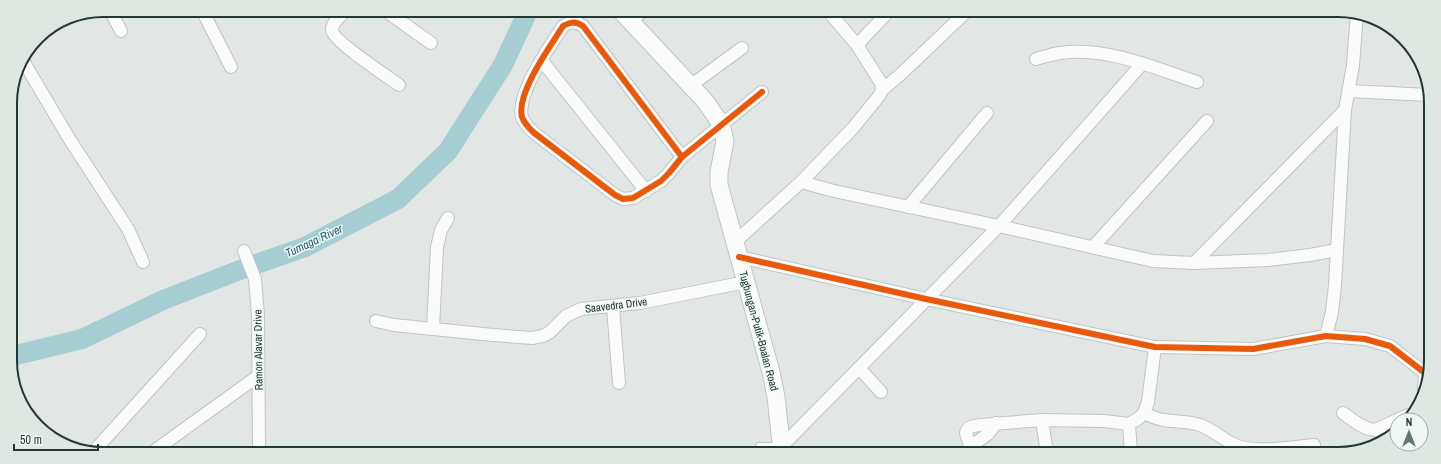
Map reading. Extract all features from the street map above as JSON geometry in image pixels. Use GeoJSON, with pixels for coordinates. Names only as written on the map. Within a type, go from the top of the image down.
{"type":"FeatureCollection","features":[{"type":"Feature","properties":{"kind":"main road","name":"Tugbungan-Putik-Boalan Road"},"geometry":{"type":"LineString","coordinates":[[627,17],[705,102],[721,124],[725,141],[719,185],[771,372],[776,397],[782,447]]}},
{"type":"Feature","properties":{"kind":"street"},"geometry":{"type":"LineString","coordinates":[[114,17],[121,31]]}},
{"type":"Feature","properties":{"kind":"street"},"geometry":{"type":"LineString","coordinates":[[206,17],[231,67]]}},
{"type":"Feature","properties":{"kind":"street"},"geometry":{"type":"LineString","coordinates":[[340,17],[334,23],[332,29],[333,34],[337,39],[399,85]]}},
{"type":"Feature","properties":{"kind":"street"},"geometry":{"type":"LineString","coordinates":[[394,17],[431,43]]}},
{"type":"Feature","properties":{"kind":"street"},"geometry":{"type":"LineString","coordinates":[[836,17],[857,45],[881,83],[882,90]]}},
{"type":"Feature","properties":{"kind":"street"},"geometry":{"type":"LineString","coordinates":[[857,45],[883,17]]}},
{"type":"Feature","properties":{"kind":"street"},"geometry":{"type":"LineString","coordinates":[[961,17],[882,90],[879,96],[853,128],[737,249],[926,300],[1155,347],[1252,349],[1326,336],[1365,339],[1390,346],[1423,371]]}},
{"type":"Feature","properties":{"kind":"street"},"geometry":{"type":"LineString","coordinates":[[1326,336],[1333,305],[1338,250],[1345,110],[1354,65],[1357,19]]}},
{"type":"Feature","properties":{"kind":"street"},"geometry":{"type":"LineString","coordinates":[[682,157],[583,26],[576,22],[570,22],[563,26],[525,92],[521,105],[522,118],[526,125],[615,195],[623,199],[633,198],[646,191],[669,173],[682,157],[762,92]]}},
{"type":"Feature","properties":{"kind":"street"},"geometry":{"type":"LineString","coordinates":[[690,86],[742,48]]}},
{"type":"Feature","properties":{"kind":"street"},"geometry":{"type":"LineString","coordinates":[[1036,59],[1060,53],[1084,52],[1116,55],[1197,82]]}},
{"type":"Feature","properties":{"kind":"street"},"geometry":{"type":"LineString","coordinates":[[542,61],[646,191]]}},
{"type":"Feature","properties":{"kind":"street"},"geometry":{"type":"LineString","coordinates":[[784,447],[859,368],[999,226],[1142,64]]}},
{"type":"Feature","properties":{"kind":"street"},"geometry":{"type":"LineString","coordinates":[[26,65],[70,140],[128,229],[143,262]]}},
{"type":"Feature","properties":{"kind":"street"},"geometry":{"type":"LineString","coordinates":[[1349,91],[1424,95]]}},
{"type":"Feature","properties":{"kind":"street"},"geometry":{"type":"LineString","coordinates":[[1194,263],[1345,110]]}},
{"type":"Feature","properties":{"kind":"street"},"geometry":{"type":"LineString","coordinates":[[908,207],[987,113]]}},
{"type":"Feature","properties":{"kind":"street"},"geometry":{"type":"LineString","coordinates":[[1093,246],[1207,121]]}},
{"type":"Feature","properties":{"kind":"street"},"geometry":{"type":"LineString","coordinates":[[801,182],[834,191],[1093,246],[1153,261],[1194,263],[1268,260],[1338,250]]}},
{"type":"Feature","properties":{"kind":"street"},"geometry":{"type":"LineString","coordinates":[[433,329],[437,248],[441,230],[448,218]]}},
{"type":"Feature","properties":{"kind":"street","name":"Ramon Alavar Drive"},"geometry":{"type":"LineString","coordinates":[[244,251],[255,279],[258,315],[259,447]]}},
{"type":"Feature","properties":{"kind":"street","name":"Saavedra Drive"},"geometry":{"type":"LineString","coordinates":[[376,321],[394,325],[532,338],[543,336],[550,332],[566,316],[581,309],[613,307],[640,303],[746,282]]}},
{"type":"Feature","properties":{"kind":"street"},"geometry":{"type":"LineString","coordinates":[[613,307],[619,383]]}},
{"type":"Feature","properties":{"kind":"street"},"geometry":{"type":"LineString","coordinates":[[98,447],[200,334]]}},
{"type":"Feature","properties":{"kind":"street"},"geometry":{"type":"LineString","coordinates":[[970,447],[966,433],[968,428],[996,423],[1042,420],[1104,421],[1129,424],[1144,413],[1149,396],[1155,347]]}},
{"type":"Feature","properties":{"kind":"street"},"geometry":{"type":"LineString","coordinates":[[859,368],[881,392]]}},
{"type":"Feature","properties":{"kind":"street"},"geometry":{"type":"LineString","coordinates":[[160,447],[258,376]]}},
{"type":"Feature","properties":{"kind":"street"},"geometry":{"type":"LineString","coordinates":[[1144,413],[1165,420],[1200,425],[1210,429],[1221,437],[1241,447]]}},
{"type":"Feature","properties":{"kind":"street"},"geometry":{"type":"LineString","coordinates":[[1343,413],[1362,427],[1369,430],[1375,430],[1389,424]]}},
{"type":"Feature","properties":{"kind":"street"},"geometry":{"type":"LineString","coordinates":[[1042,420],[1046,447]]}},
{"type":"Feature","properties":{"kind":"street"},"geometry":{"type":"LineString","coordinates":[[974,447],[988,434],[996,423]]}},
{"type":"Feature","properties":{"kind":"street"},"geometry":{"type":"LineString","coordinates":[[1129,424],[1131,447]]}},
{"type":"Feature","properties":{"kind":"street"},"geometry":{"type":"LineString","coordinates":[[1294,447],[1314,445]]}},
{"type":"Feature","properties":{"kind":"lane"},"geometry":{"type":"LineString","coordinates":[[759,446],[767,447]]}},
{"type":"Feature","properties":{"kind":"waterway","name":"Tumaga River"},"geometry":{"type":"LineString","coordinates":[[17,355],[82,339],[163,300],[245,268],[305,247],[398,199],[448,151],[503,65],[525,17]]}},
{"type":"Feature","properties":{"kind":"cycle path"},"geometry":{"type":"LineString","coordinates":[[682,157],[583,26],[578,23],[563,26],[535,70],[529,83],[524,96],[522,117],[533,132],[615,195],[623,199],[633,198],[661,181],[682,157],[762,92]]}},
{"type":"Feature","properties":{"kind":"cycle path"},"geometry":{"type":"LineString","coordinates":[[739,257],[926,299],[1155,347],[1253,349],[1326,336],[1365,339],[1390,346],[1423,371]]}}]}
